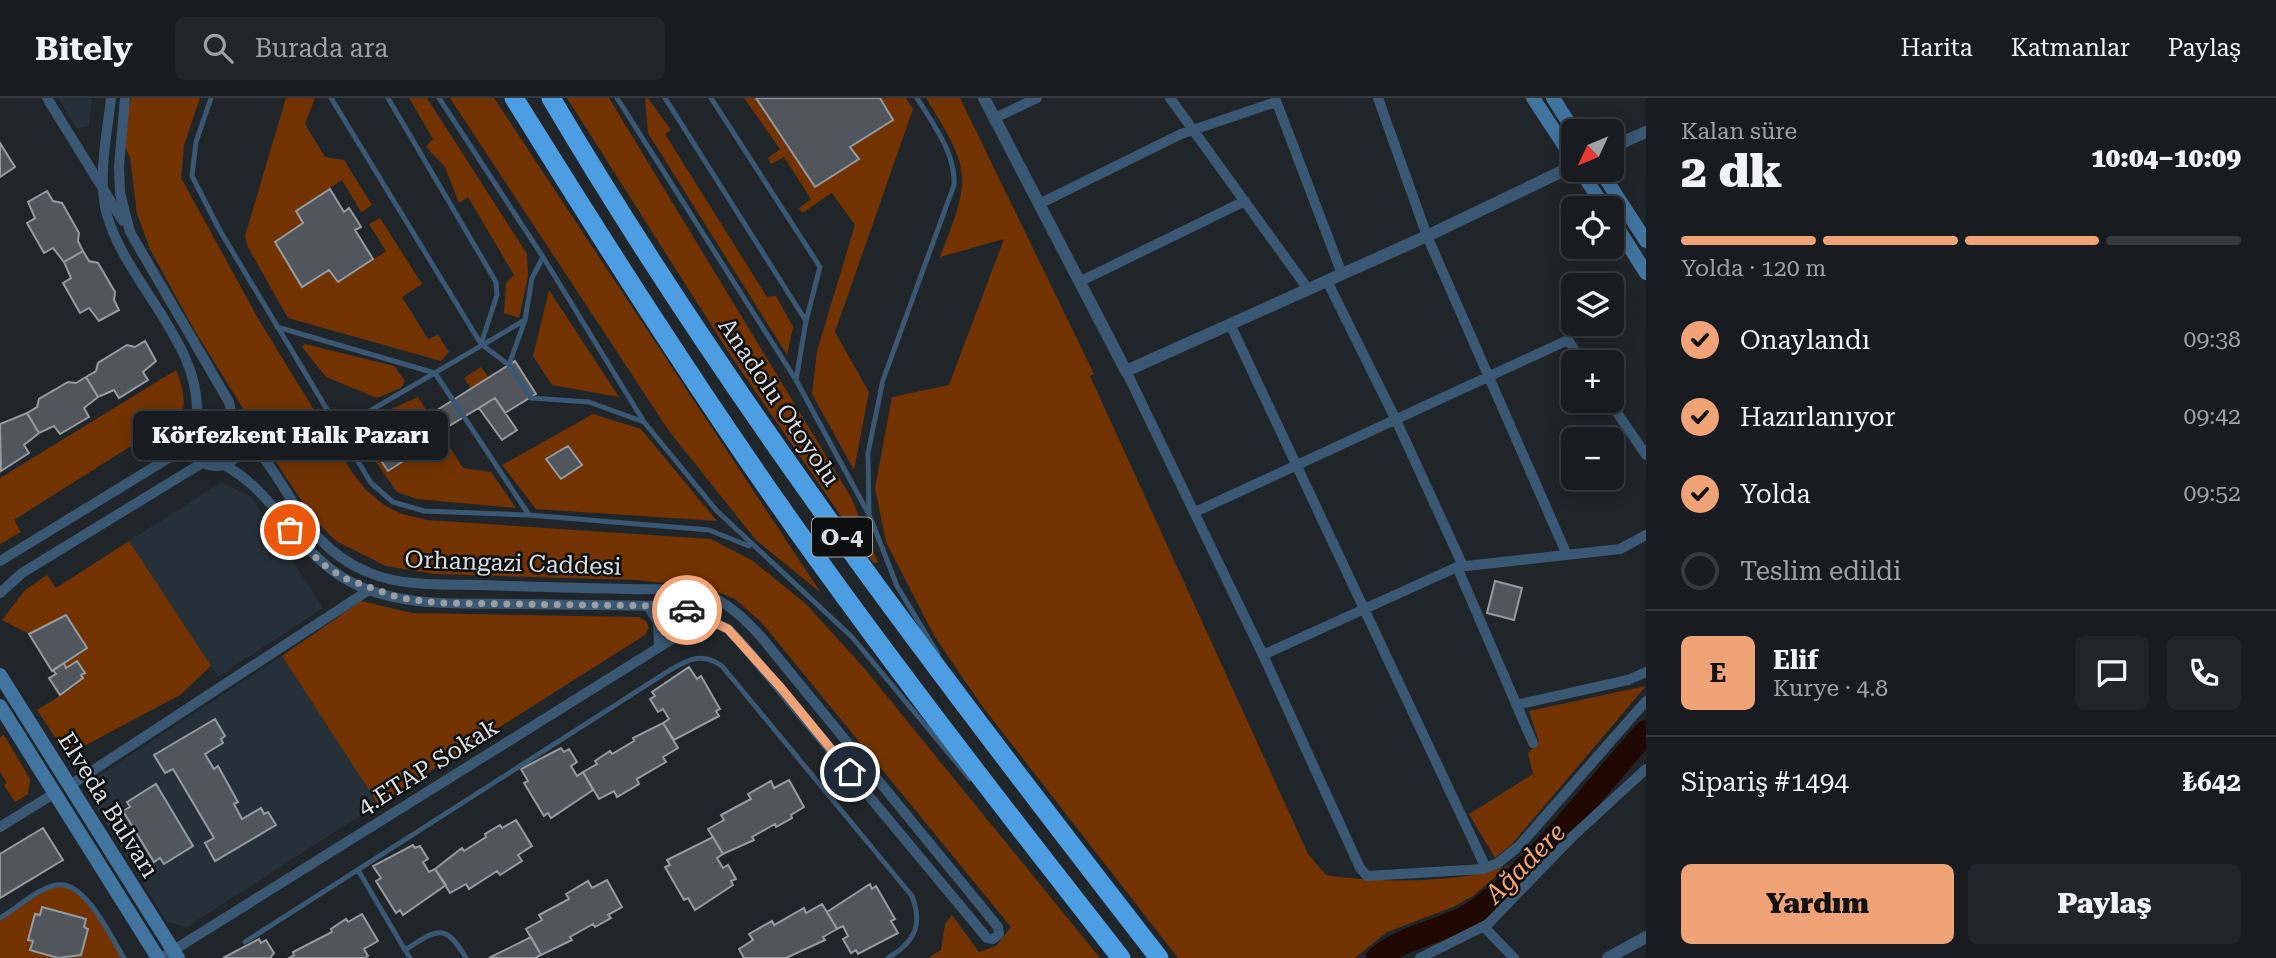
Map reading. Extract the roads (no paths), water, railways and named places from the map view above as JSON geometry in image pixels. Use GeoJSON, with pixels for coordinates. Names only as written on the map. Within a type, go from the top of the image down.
{"type":"FeatureCollection","features":[{"type":"Feature","properties":{"kind":"highway","name":"O-4"},"geometry":{"type":"LineString","coordinates":[[514,98],[644,303],[801,536],[971,768],[1117,953]]}},
{"type":"Feature","properties":{"kind":"highway","name":"Anadolu Otoyolu"},"geometry":{"type":"LineString","coordinates":[[551,98],[631,228],[767,430],[1000,755],[1159,958]]}},
{"type":"Feature","properties":{"kind":"main road"},"geometry":{"type":"LineString","coordinates":[[1533,98],[1561,141]]}},
{"type":"Feature","properties":{"kind":"main road"},"geometry":{"type":"LineString","coordinates":[[1553,98],[1566,119]]}},
{"type":"Feature","properties":{"kind":"main road"},"geometry":{"type":"LineString","coordinates":[[1608,182],[1646,241]]}},
{"type":"Feature","properties":{"kind":"main road"},"geometry":{"type":"LineString","coordinates":[[1624,238],[1646,273]]}},
{"type":"Feature","properties":{"kind":"main road","name":"Elveda Bulvarı"},"geometry":{"type":"LineString","coordinates":[[0,675],[69,786],[167,956]]}},
{"type":"Feature","properties":{"kind":"main road","name":"Elveda Bulvarı"},"geometry":{"type":"LineString","coordinates":[[0,706],[55,793],[167,956]]}},
{"type":"Feature","properties":{"kind":"street"},"geometry":{"type":"LineString","coordinates":[[47,98],[130,232],[229,402],[233,421]]}},
{"type":"Feature","properties":{"kind":"street"},"geometry":{"type":"LineString","coordinates":[[111,98],[102,187],[107,215],[119,247],[190,365],[197,390],[196,423]]}},
{"type":"Feature","properties":{"kind":"street"},"geometry":{"type":"LineString","coordinates":[[125,98],[119,166],[120,193],[130,232]]}},
{"type":"Feature","properties":{"kind":"street"},"geometry":{"type":"LineString","coordinates":[[984,98],[1126,371],[1263,655],[1360,868],[1367,876],[1486,868],[1499,863],[1518,846],[1646,701]]}},
{"type":"Feature","properties":{"kind":"street"},"geometry":{"type":"LineString","coordinates":[[995,118],[1037,98]]}},
{"type":"Feature","properties":{"kind":"street"},"geometry":{"type":"LineString","coordinates":[[1170,98],[1308,289]]}},
{"type":"Feature","properties":{"kind":"street"},"geometry":{"type":"LineString","coordinates":[[1378,98],[1427,236],[1567,555]]}},
{"type":"Feature","properties":{"kind":"street"},"geometry":{"type":"LineString","coordinates":[[1039,204],[1193,130],[1276,100],[1342,274]]}},
{"type":"Feature","properties":{"kind":"street"},"geometry":{"type":"LineString","coordinates":[[1624,142],[1646,132]]}},
{"type":"Feature","properties":{"kind":"street"},"geometry":{"type":"LineString","coordinates":[[1126,371],[1427,236],[1561,172]]}},
{"type":"Feature","properties":{"kind":"street"},"geometry":{"type":"LineString","coordinates":[[1079,282],[1245,201]]}},
{"type":"Feature","properties":{"kind":"street"},"geometry":{"type":"LineString","coordinates":[[1327,281],[1396,420],[1533,743]]}},
{"type":"Feature","properties":{"kind":"street"},"geometry":{"type":"LineString","coordinates":[[1230,324],[1486,868]]}},
{"type":"Feature","properties":{"kind":"street"},"geometry":{"type":"LineString","coordinates":[[1195,512],[1568,340],[1575,350]]}},
{"type":"Feature","properties":{"kind":"street"},"geometry":{"type":"LineString","coordinates":[[1617,413],[1646,455]]}},
{"type":"Feature","properties":{"kind":"street"},"geometry":{"type":"LineString","coordinates":[[210,414],[227,416],[233,421],[243,436],[240,453],[223,466],[202,463],[194,455],[190,445],[191,430],[196,423],[210,414]]}},
{"type":"Feature","properties":{"kind":"street","name":"Orhangazi Caddesi"},"geometry":{"type":"LineString","coordinates":[[223,466],[257,487],[299,541],[321,563],[369,590],[400,598],[439,603],[649,606],[686,610],[728,629],[987,938],[993,939],[999,934],[998,927],[762,638],[745,619],[718,600],[681,590],[444,584],[396,580],[372,574],[352,565],[310,531],[256,448],[243,436]]}},
{"type":"Feature","properties":{"kind":"street"},"geometry":{"type":"LineString","coordinates":[[0,561],[190,445]]}},
{"type":"Feature","properties":{"kind":"street"},"geometry":{"type":"LineString","coordinates":[[0,593],[22,573],[202,463]]}},
{"type":"Feature","properties":{"kind":"street"},"geometry":{"type":"LineString","coordinates":[[1263,655],[1460,567],[1620,549],[1646,535]]}},
{"type":"Feature","properties":{"kind":"street"},"geometry":{"type":"LineString","coordinates":[[69,786],[369,590]]}},
{"type":"Feature","properties":{"kind":"street"},"geometry":{"type":"LineString","coordinates":[[706,618],[718,600]]}},
{"type":"Feature","properties":{"kind":"street"},"geometry":{"type":"LineString","coordinates":[[649,606],[658,621],[659,647]]}},
{"type":"Feature","properties":{"kind":"street","name":"4.ETAP Sokak"},"geometry":{"type":"LineString","coordinates":[[167,956],[706,618]]}},
{"type":"Feature","properties":{"kind":"street"},"geometry":{"type":"LineString","coordinates":[[1517,705],[1629,680],[1646,672]]}},
{"type":"Feature","properties":{"kind":"street"},"geometry":{"type":"LineString","coordinates":[[1420,958],[1484,927],[1572,837],[1646,769]]}},
{"type":"Feature","properties":{"kind":"street"},"geometry":{"type":"LineString","coordinates":[[0,827],[55,793]]}},
{"type":"Feature","properties":{"kind":"street"},"geometry":{"type":"LineString","coordinates":[[1484,927],[1514,958]]}},
{"type":"Feature","properties":{"kind":"street"},"geometry":{"type":"LineString","coordinates":[[1608,958],[1646,937]]}},
{"type":"Feature","properties":{"kind":"lane"},"geometry":{"type":"LineString","coordinates":[[211,98],[196,142],[192,176],[277,327],[372,483],[393,502],[424,511],[529,515],[709,530],[753,548]]}},
{"type":"Feature","properties":{"kind":"lane"},"geometry":{"type":"LineString","coordinates":[[331,98],[481,344],[509,365],[531,398],[589,402],[644,422]]}},
{"type":"Feature","properties":{"kind":"lane"},"geometry":{"type":"LineString","coordinates":[[388,98],[496,282],[497,295],[481,344]]}},
{"type":"Feature","properties":{"kind":"lane"},"geometry":{"type":"LineString","coordinates":[[439,98],[543,257],[644,422],[717,511],[753,548],[852,637],[972,781]]}},
{"type":"Feature","properties":{"kind":"lane"},"geometry":{"type":"LineString","coordinates":[[665,98],[806,321]]}},
{"type":"Feature","properties":{"kind":"lane"},"geometry":{"type":"LineString","coordinates":[[710,98],[820,267],[806,321],[796,380]]}},
{"type":"Feature","properties":{"kind":"lane"},"geometry":{"type":"LineString","coordinates":[[869,514],[868,453],[883,380],[954,185],[955,171],[948,153],[917,98]]}},
{"type":"Feature","properties":{"kind":"lane"},"geometry":{"type":"LineString","coordinates":[[620,100],[796,380],[869,514],[897,586],[1000,755]]}},
{"type":"Feature","properties":{"kind":"lane"},"geometry":{"type":"LineString","coordinates":[[509,365],[525,320],[532,278],[543,257]]}},
{"type":"Feature","properties":{"kind":"lane"},"geometry":{"type":"LineString","coordinates":[[339,429],[525,320]]}},
{"type":"Feature","properties":{"kind":"lane"},"geometry":{"type":"LineString","coordinates":[[277,327],[435,373],[529,515]]}},
{"type":"Feature","properties":{"kind":"lane"},"geometry":{"type":"LineString","coordinates":[[245,942],[670,670],[689,659],[701,657],[712,659],[722,666],[912,896],[919,923],[915,936],[888,958]]}},
{"type":"Feature","properties":{"kind":"lane"},"geometry":{"type":"LineString","coordinates":[[981,792],[1117,953]]}},
{"type":"Feature","properties":{"kind":"lane"},"geometry":{"type":"LineString","coordinates":[[358,870],[410,958]]}},
{"type":"Feature","properties":{"kind":"lane"},"geometry":{"type":"LineString","coordinates":[[0,918],[48,888],[65,885],[74,888],[90,904],[124,958]]}},
{"type":"Feature","properties":{"kind":"lane"},"geometry":{"type":"LineString","coordinates":[[405,950],[440,931],[454,938],[466,958]]}},
{"type":"Feature","properties":{"kind":"waterway","name":"Ağadere"},"geometry":{"type":"LineString","coordinates":[[1378,958],[1403,943],[1470,915],[1505,888],[1548,845],[1646,732]]}},
{"type":"Feature","properties":{"kind":"place","name":"Körfezkent Halk Pazarı"},"geometry":{"type":"Point","coordinates":[290,530]}}]}
